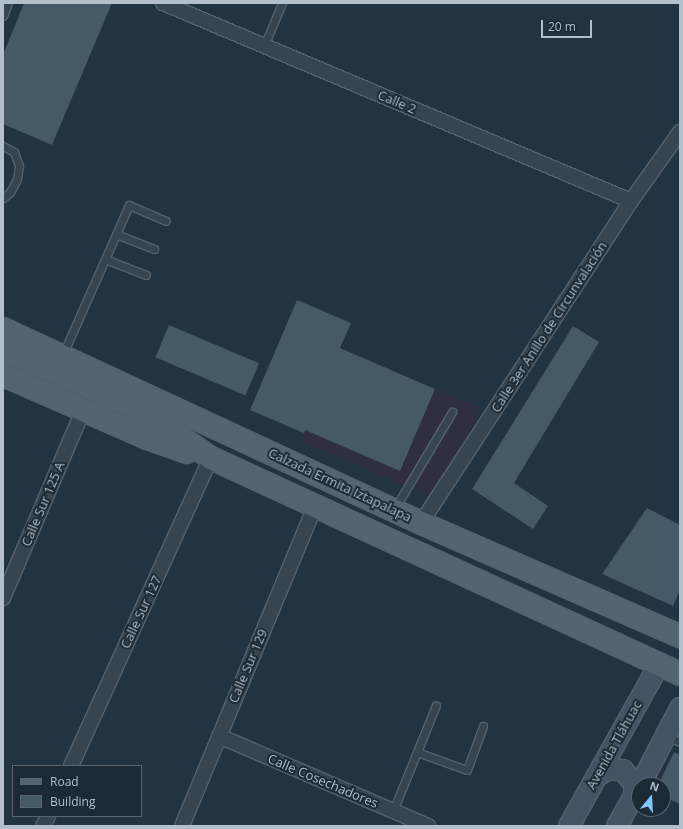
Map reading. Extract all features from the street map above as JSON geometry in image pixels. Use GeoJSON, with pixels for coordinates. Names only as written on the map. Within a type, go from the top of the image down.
{"type":"FeatureCollection","features":[{"type":"Feature","properties":{"kind":"main road","name":"Calzada Ermita Iztapalapa"},"geometry":{"type":"LineString","coordinates":[[3,329],[421,523],[680,636]]}},
{"type":"Feature","properties":{"kind":"main road"},"geometry":{"type":"LineString","coordinates":[[3,349],[139,409],[211,458]]}},
{"type":"Feature","properties":{"kind":"main road"},"geometry":{"type":"LineString","coordinates":[[3,376],[147,438],[211,458],[680,674]]}},
{"type":"Feature","properties":{"kind":"main road","name":"Avenida Tláhuac"},"geometry":{"type":"LineString","coordinates":[[569,826],[659,664]]}},
{"type":"Feature","properties":{"kind":"main road"},"geometry":{"type":"LineString","coordinates":[[646,777],[673,739],[680,708]]}},
{"type":"Feature","properties":{"kind":"main road"},"geometry":{"type":"LineString","coordinates":[[596,777],[609,768],[623,770],[631,780]]}},
{"type":"Feature","properties":{"kind":"main road"},"geometry":{"type":"LineString","coordinates":[[618,826],[631,802]]}},
{"type":"Feature","properties":{"kind":"street","name":"Calle 2"},"geometry":{"type":"LineString","coordinates":[[162,3],[631,201]]}},
{"type":"Feature","properties":{"kind":"street","name":"Calle 3er Anillo de Circunvalación"},"geometry":{"type":"LineString","coordinates":[[421,523],[631,201],[678,138]]}},
{"type":"Feature","properties":{"kind":"street","name":"Calle Sur 125 A"},"geometry":{"type":"LineString","coordinates":[[3,598],[83,410]]}},
{"type":"Feature","properties":{"kind":"street","name":"Calle Sur 127"},"geometry":{"type":"LineString","coordinates":[[70,765],[211,458]]}},
{"type":"Feature","properties":{"kind":"street","name":"Calle Sur 129"},"geometry":{"type":"LineString","coordinates":[[182,826],[314,506]]}},
{"type":"Feature","properties":{"kind":"street","name":"Calle Cosechadores"},"geometry":{"type":"LineString","coordinates":[[219,736],[428,826]]}},
{"type":"Feature","properties":{"kind":"street"},"geometry":{"type":"LineString","coordinates":[[43,826],[48,817]]}},
{"type":"Feature","properties":{"kind":"lane"},"geometry":{"type":"LineString","coordinates":[[3,16],[8,3]]}},
{"type":"Feature","properties":{"kind":"lane"},"geometry":{"type":"LineString","coordinates":[[264,46],[282,3]]}},
{"type":"Feature","properties":{"kind":"lane"},"geometry":{"type":"LineString","coordinates":[[3,146],[14,152],[19,166],[17,179],[10,192],[3,198]]}},
{"type":"Feature","properties":{"kind":"lane"},"geometry":{"type":"LineString","coordinates":[[63,356],[129,205],[166,221]]}},
{"type":"Feature","properties":{"kind":"lane"},"geometry":{"type":"LineString","coordinates":[[116,234],[154,249]]}},
{"type":"Feature","properties":{"kind":"lane"},"geometry":{"type":"LineString","coordinates":[[105,259],[146,275]]}},
{"type":"Feature","properties":{"kind":"lane"},"geometry":{"type":"LineString","coordinates":[[394,510],[452,412]]}},
{"type":"Feature","properties":{"kind":"lane"},"geometry":{"type":"LineString","coordinates":[[393,811],[436,705]]}},
{"type":"Feature","properties":{"kind":"lane"},"geometry":{"type":"LineString","coordinates":[[417,752],[467,770],[483,726]]}},
{"type":"Feature","properties":{"kind":"shaded area"},"geometry":{"type":"Polygon","coordinates":[[[340,348],[480,407],[440,500],[301,441],[340,348]]]}},
{"type":"Feature","properties":{"kind":"building"},"geometry":{"type":"Polygon","coordinates":[[[24,3],[112,3],[52,145],[3,124],[3,55],[24,3]]]}},
{"type":"Feature","properties":{"kind":"building"},"geometry":{"type":"Polygon","coordinates":[[[297,300],[351,323],[340,348],[435,389],[400,471],[305,430],[304,433],[250,410],[297,300]]]}},
{"type":"Feature","properties":{"kind":"building"},"geometry":{"type":"Polygon","coordinates":[[[169,325],[259,363],[246,396],[155,357],[169,325]]]}},
{"type":"Feature","properties":{"kind":"building"},"geometry":{"type":"Polygon","coordinates":[[[573,326],[599,342],[514,483],[548,506],[533,529],[472,489],[573,326]]]}},
{"type":"Feature","properties":{"kind":"building"},"geometry":{"type":"Polygon","coordinates":[[[647,508],[680,525],[680,590],[673,606],[602,574],[647,508]]]}},
{"type":"Feature","properties":{"kind":"building"},"geometry":{"type":"Polygon","coordinates":[[[674,752],[680,755],[680,804],[671,800],[671,777],[662,777],[674,752]]]}}]}
